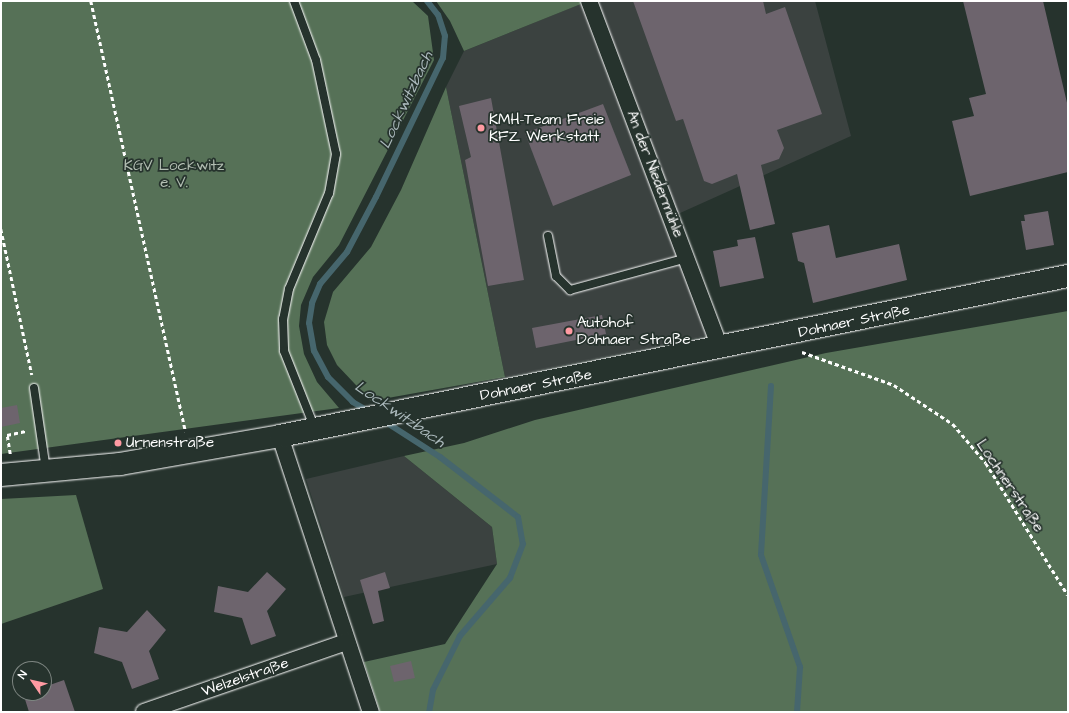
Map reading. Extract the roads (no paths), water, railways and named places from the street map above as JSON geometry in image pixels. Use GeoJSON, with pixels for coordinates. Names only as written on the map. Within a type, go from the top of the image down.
{"type":"FeatureCollection","features":[{"type":"Feature","properties":{"kind":"main road","name":"Dohnaer Straße"},"geometry":{"type":"LineString","coordinates":[[6,466],[46,471],[120,464],[280,436],[720,348],[1068,276]]}},
{"type":"Feature","properties":{"kind":"street","name":"An der Niedermühle"},"geometry":{"type":"LineString","coordinates":[[589,1],[720,348]]}},
{"type":"Feature","properties":{"kind":"street"},"geometry":{"type":"LineString","coordinates":[[280,436],[346,642],[371,712]]}},
{"type":"Feature","properties":{"kind":"street","name":"Welzelstraße"},"geometry":{"type":"LineString","coordinates":[[144,712],[346,642]]}},
{"type":"Feature","properties":{"kind":"lane"},"geometry":{"type":"LineString","coordinates":[[294,1],[316,60],[336,154],[329,194],[289,289],[283,319],[284,351],[319,429]]}},
{"type":"Feature","properties":{"kind":"lane"},"geometry":{"type":"LineString","coordinates":[[548,236],[556,276],[570,290],[687,258]]}},
{"type":"Feature","properties":{"kind":"lane"},"geometry":{"type":"LineString","coordinates":[[34,388],[43,429],[46,471]]}},
{"type":"Feature","properties":{"kind":"waterway","name":"Lockwitzbach"},"geometry":{"type":"LineString","coordinates":[[370,412],[353,402],[328,377],[314,351],[309,323],[312,303],[320,284],[347,252],[376,197],[443,58],[445,36],[438,15],[427,1]]}},
{"type":"Feature","properties":{"kind":"waterway"},"geometry":{"type":"LineString","coordinates":[[771,386],[761,555],[800,667],[797,712]]}},
{"type":"Feature","properties":{"kind":"waterway","name":"Lockwitzbach"},"geometry":{"type":"LineString","coordinates":[[384,421],[440,457],[518,517],[523,544],[510,578],[460,636],[433,690],[429,712]]}},
{"type":"Feature","properties":{"kind":"place","name":"KMH-Team Freie KFZ Werkstatt"},"geometry":{"type":"Point","coordinates":[481,128]}},
{"type":"Feature","properties":{"kind":"place","name":"Autohof Dohnaer Straße"},"geometry":{"type":"Point","coordinates":[569,331]}},
{"type":"Feature","properties":{"kind":"place","name":"Urnenstraße"},"geometry":{"type":"Point","coordinates":[118,443]}},
{"type":"Feature","properties":{"kind":"park label","name":"KGV Lockwitz e. V."},"geometry":{"type":"Point","coordinates":[174,174]}}]}
